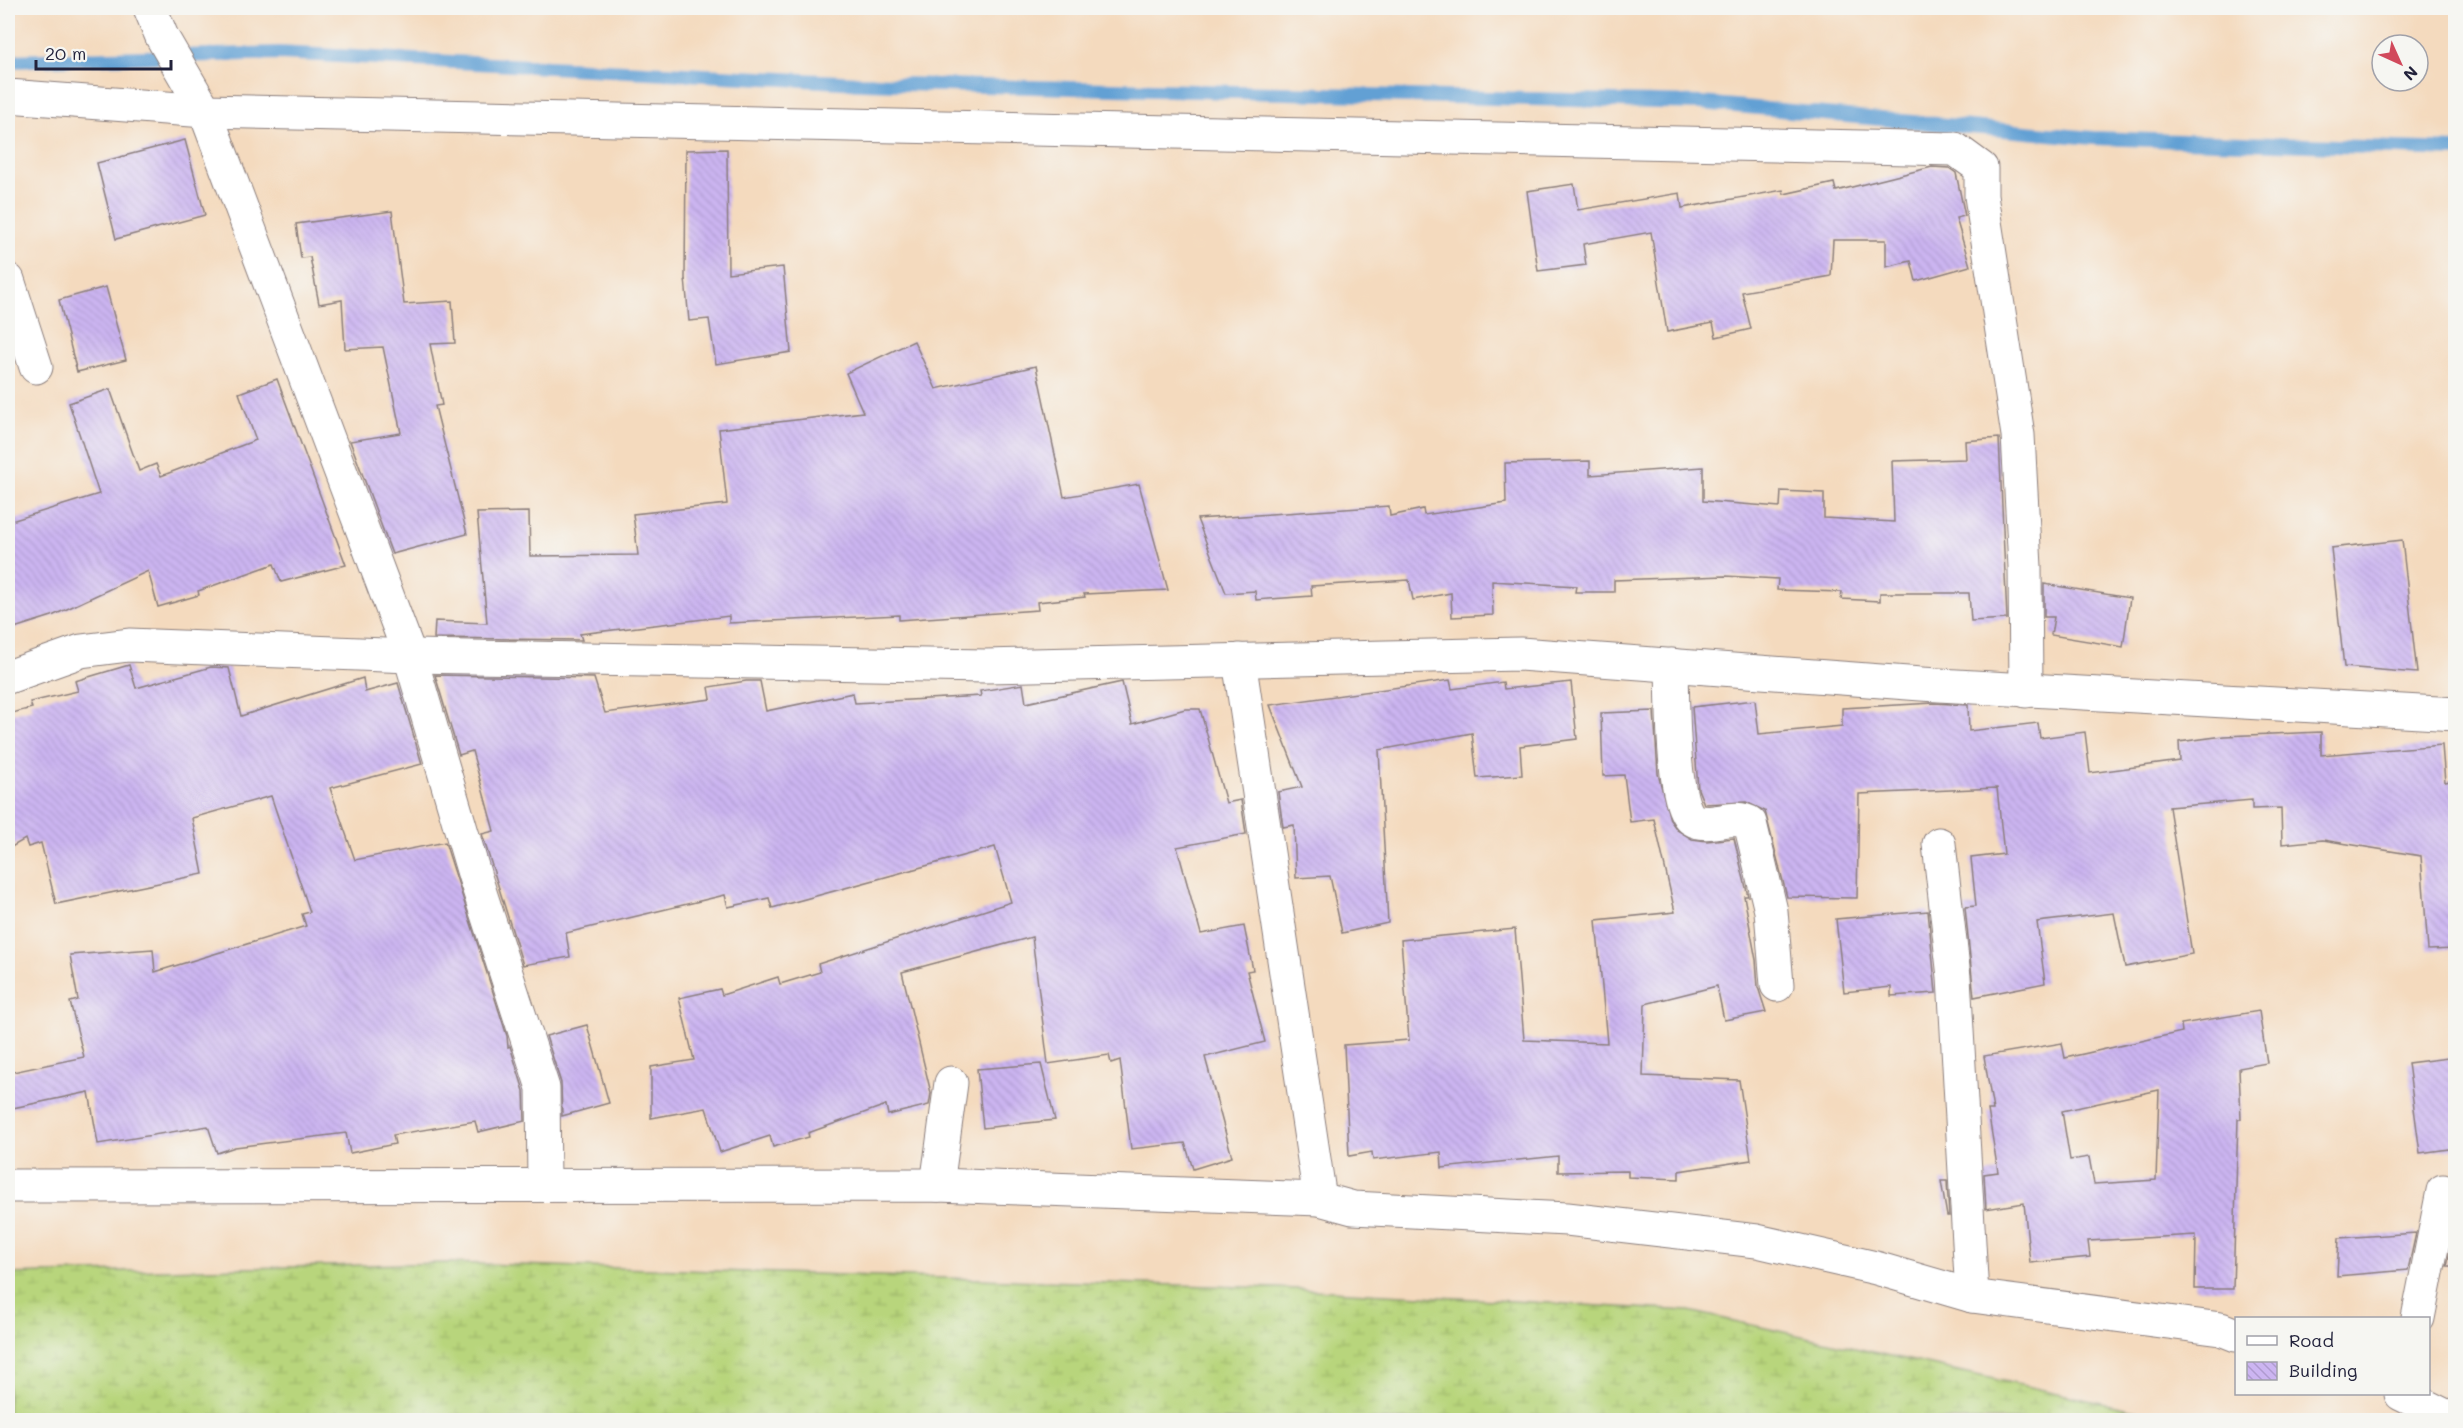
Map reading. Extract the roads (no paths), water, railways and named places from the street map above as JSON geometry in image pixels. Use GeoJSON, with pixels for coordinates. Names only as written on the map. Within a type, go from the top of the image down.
{"type":"FeatureCollection","features":[{"type":"Feature","properties":{"kind":"street"},"geometry":{"type":"LineString","coordinates":[[156,22],[205,111],[410,656],[475,877],[543,1088],[544,1185]]}},
{"type":"Feature","properties":{"kind":"street"},"geometry":{"type":"LineString","coordinates":[[8,96],[205,111],[1955,149],[1981,168],[1981,196],[2018,435],[2025,567],[2026,691]]}},
{"type":"Feature","properties":{"kind":"street"},"geometry":{"type":"LineString","coordinates":[[8,280],[36,367]]}},
{"type":"Feature","properties":{"kind":"street"},"geometry":{"type":"LineString","coordinates":[[8,677],[81,651],[129,645],[410,656],[986,666],[1520,654],[2026,691],[2456,714]]}},
{"type":"Feature","properties":{"kind":"street"},"geometry":{"type":"LineString","coordinates":[[1239,660],[1320,1199]]}},
{"type":"Feature","properties":{"kind":"street"},"geometry":{"type":"LineString","coordinates":[[1672,665],[1674,740],[1683,807],[1690,818],[1701,823],[1742,820],[1750,823],[1771,911],[1778,985]]}},
{"type":"Feature","properties":{"kind":"street"},"geometry":{"type":"LineString","coordinates":[[1939,844],[1954,977],[1972,1296]]}},
{"type":"Feature","properties":{"kind":"street"},"geometry":{"type":"LineString","coordinates":[[937,1185],[951,1083]]}},
{"type":"Feature","properties":{"kind":"street"},"geometry":{"type":"LineString","coordinates":[[8,1186],[937,1185],[1320,1199],[1353,1208],[1567,1219],[1757,1241],[1876,1268],[1972,1296],[2221,1329],[2235,1335]]}},
{"type":"Feature","properties":{"kind":"street"},"geometry":{"type":"LineString","coordinates":[[2418,1317],[2443,1191]]}},
{"type":"Feature","properties":{"kind":"street"},"geometry":{"type":"LineString","coordinates":[[2405,1395],[2454,1420]]}},
{"type":"Feature","properties":{"kind":"waterway"},"geometry":{"type":"LineString","coordinates":[[8,61],[279,53],[860,83],[1701,103],[2093,138],[2456,150]]}}]}
